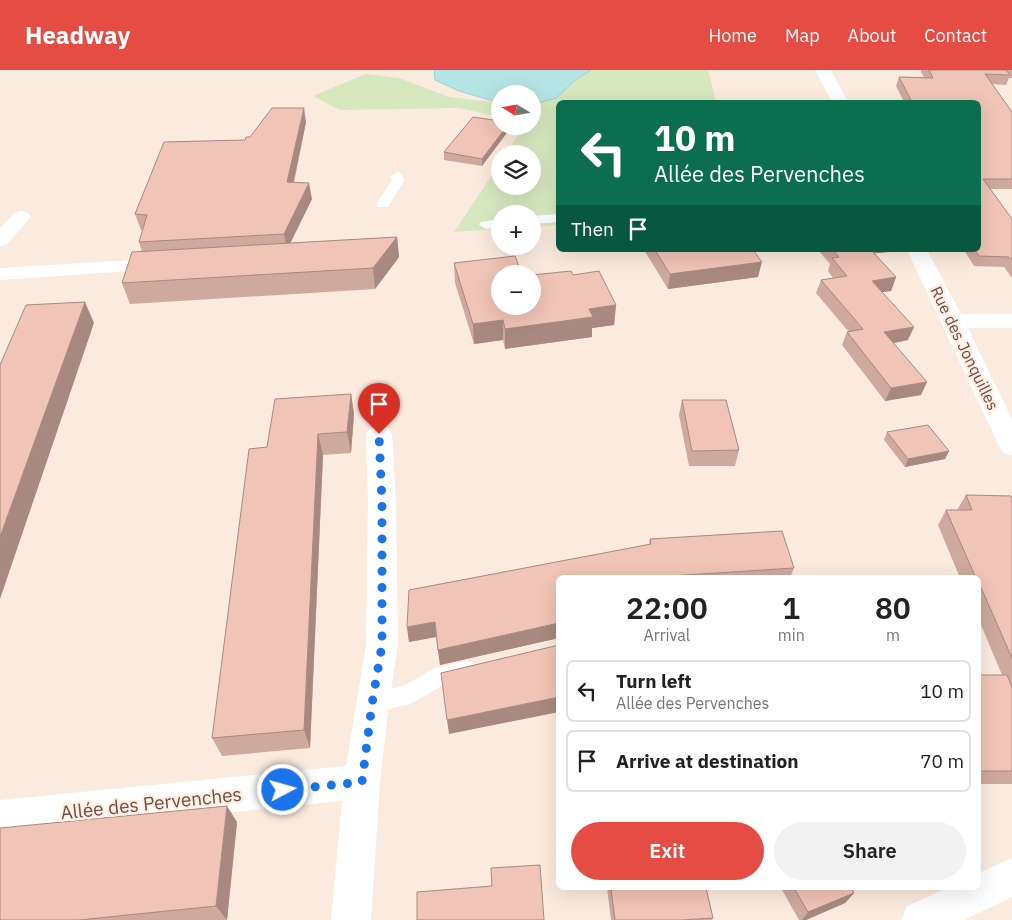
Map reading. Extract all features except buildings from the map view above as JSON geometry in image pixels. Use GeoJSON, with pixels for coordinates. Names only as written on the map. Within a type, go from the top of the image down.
{"type":"FeatureCollection","features":[{"type":"Feature","properties":{"kind":"street"},"geometry":{"type":"LineString","coordinates":[[823,70],[839,100]]}},
{"type":"Feature","properties":{"kind":"street"},"geometry":{"type":"LineString","coordinates":[[0,240],[21,217]]}},
{"type":"Feature","properties":{"kind":"street","name":"Rue des Jonquilles"},"geometry":{"type":"LineString","coordinates":[[918,252],[1012,446]]}},
{"type":"Feature","properties":{"kind":"street"},"geometry":{"type":"LineString","coordinates":[[0,274],[186,263]]}},
{"type":"Feature","properties":{"kind":"street"},"geometry":{"type":"LineString","coordinates":[[953,321],[1012,321]]}},
{"type":"Feature","properties":{"kind":"street"},"geometry":{"type":"LineString","coordinates":[[351,920],[362,782],[382,645],[382,503],[379,434]]}},
{"type":"Feature","properties":{"kind":"street","name":"Allée des Pervenches"},"geometry":{"type":"LineString","coordinates":[[0,818],[362,782]]}},
{"type":"Feature","properties":{"kind":"street"},"geometry":{"type":"LineString","coordinates":[[921,920],[1012,877]]}},
{"type":"Feature","properties":{"kind":"lane"},"geometry":{"type":"LineString","coordinates":[[383,204],[398,181],[397,176]]}},
{"type":"Feature","properties":{"kind":"lane"},"geometry":{"type":"LineString","coordinates":[[541,219],[556,218]]}},
{"type":"Feature","properties":{"kind":"lane"},"geometry":{"type":"LineString","coordinates":[[486,225],[491,225]]}},
{"type":"Feature","properties":{"kind":"lane"},"geometry":{"type":"LineString","coordinates":[[372,704],[410,694],[435,678],[483,667]]}},
{"type":"Feature","properties":{"kind":"green space"},"geometry":{"type":"Polygon","coordinates":[[[591,70],[708,70],[716,100],[556,100],[556,225],[541,226],[541,205],[491,205],[491,230],[454,232],[491,176],[491,195],[541,195],[541,145],[512,145],[518,135],[541,135],[541,101],[560,95],[574,81],[591,70]]]}},
{"type":"Feature","properties":{"kind":"green space"},"geometry":{"type":"Polygon","coordinates":[[[366,74],[399,78],[449,97],[491,102],[491,115],[459,108],[340,110],[313,96],[366,74]]]}},
{"type":"Feature","properties":{"kind":"water"},"geometry":{"type":"Polygon","coordinates":[[[434,70],[591,70],[574,81],[557,98],[541,102],[541,85],[491,85],[491,100],[459,91],[435,80],[434,70]]]}},
{"type":"Feature","properties":{"kind":"route"},"geometry":{"type":"LineString","coordinates":[[283,790],[362,782],[382,645],[382,503],[379,434]]}}]}
